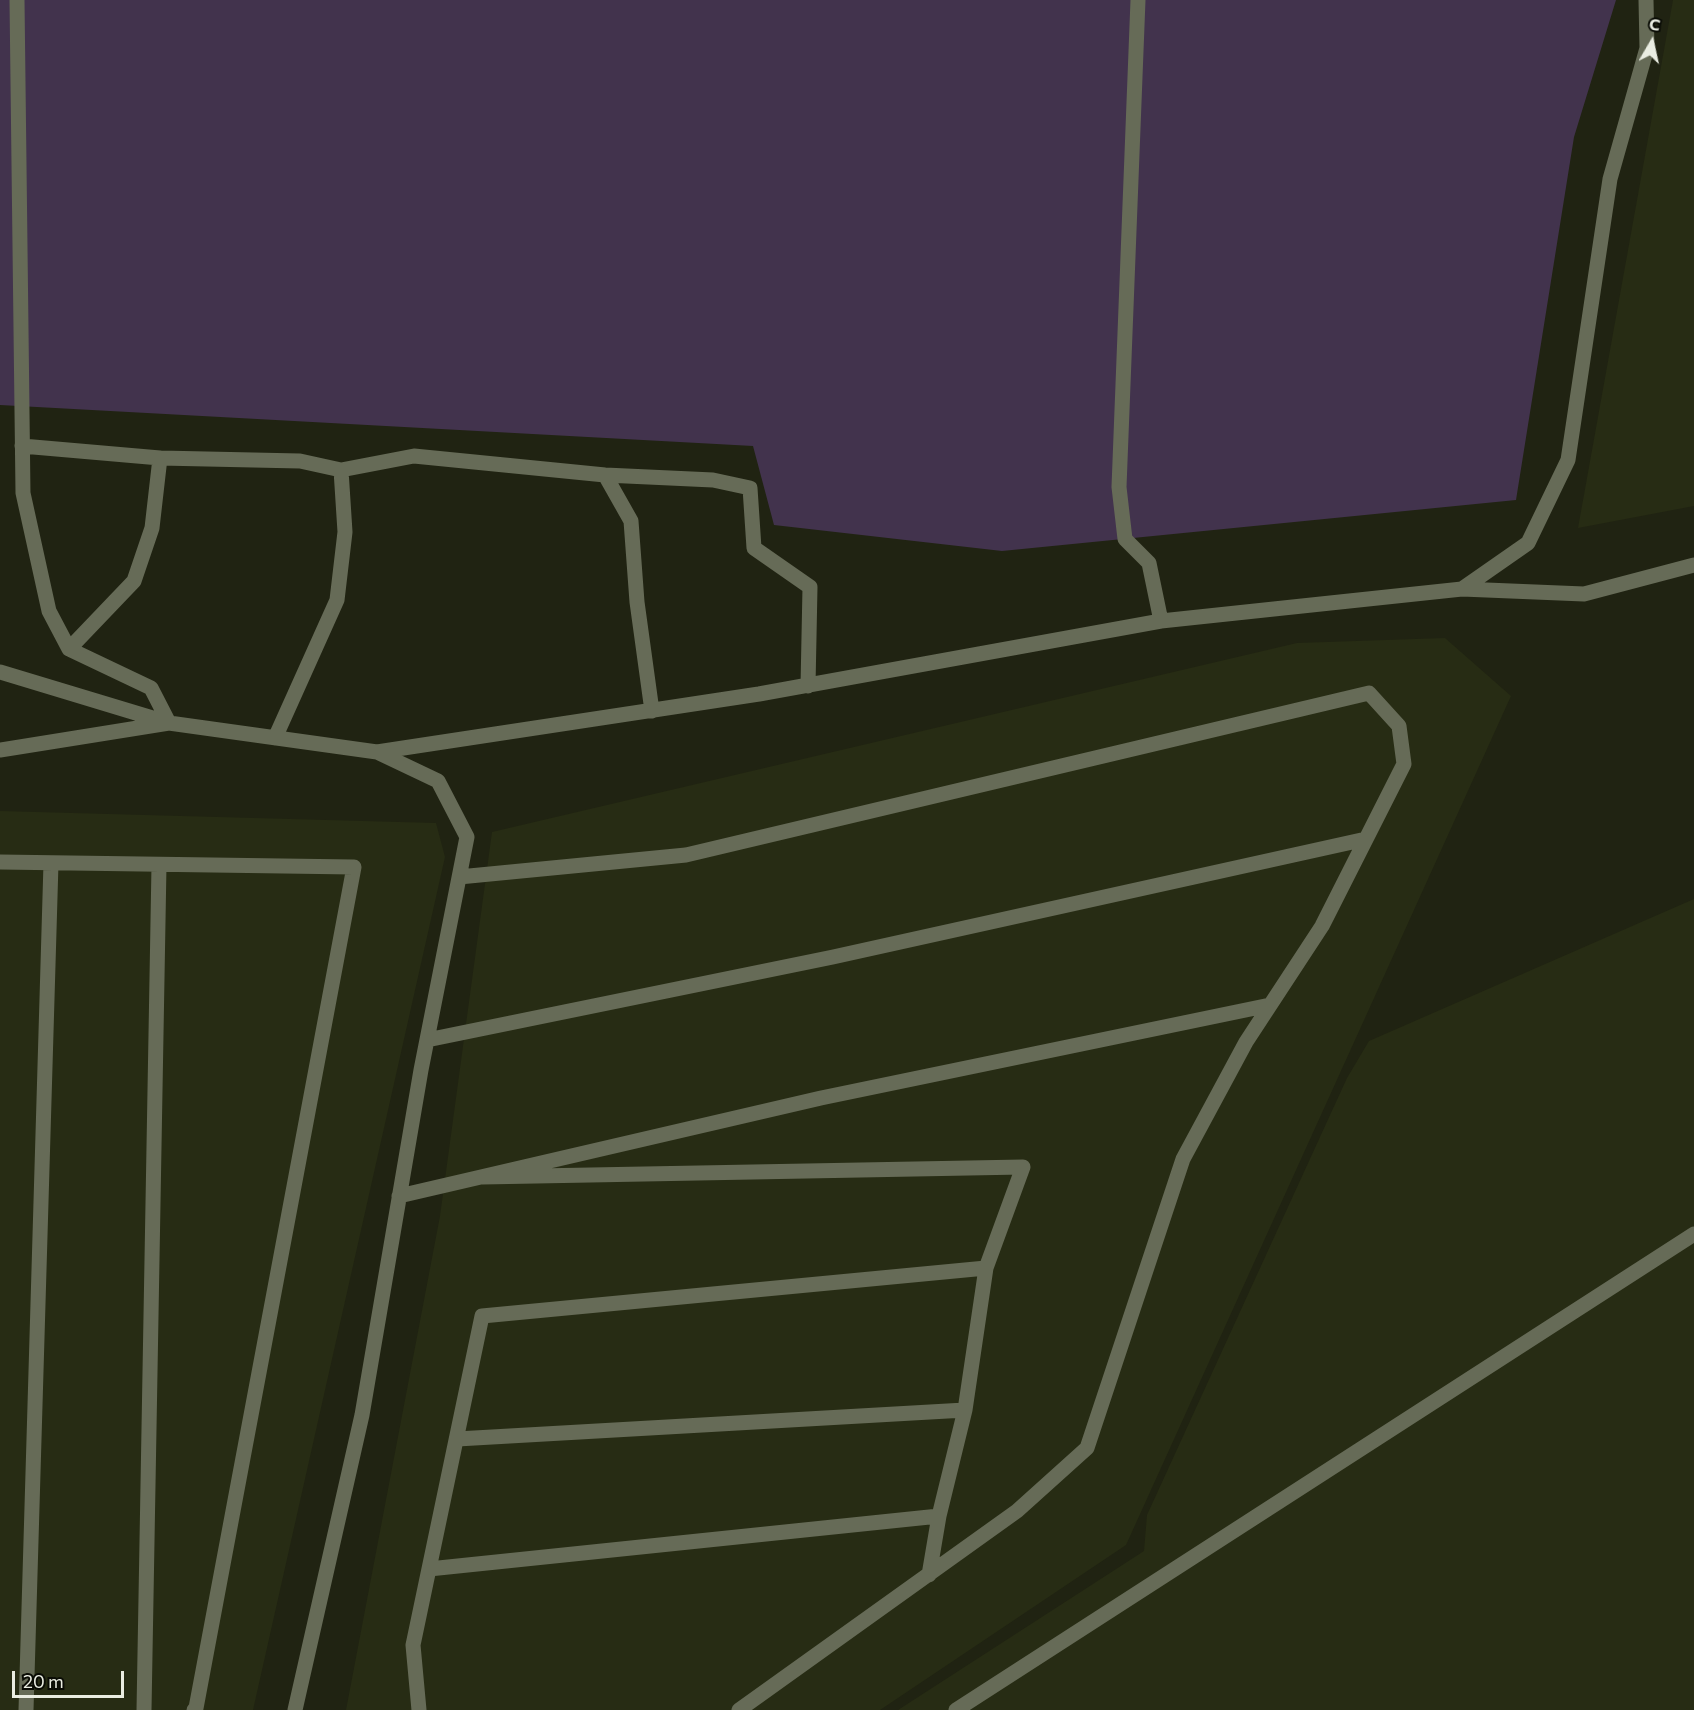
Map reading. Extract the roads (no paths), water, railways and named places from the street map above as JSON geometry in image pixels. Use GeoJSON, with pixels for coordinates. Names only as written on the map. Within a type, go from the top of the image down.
{"type":"FeatureCollection","features":[{"type":"Feature","properties":{"kind":"street"},"geometry":{"type":"LineString","coordinates":[[17,0],[23,493],[49,611],[69,649],[151,688],[169,723]]}},
{"type":"Feature","properties":{"kind":"street"},"geometry":{"type":"LineString","coordinates":[[1138,0],[1119,487],[1125,539],[1149,563],[1161,621]]}},
{"type":"Feature","properties":{"kind":"street"},"geometry":{"type":"LineString","coordinates":[[1462,589],[1528,543],[1568,460],[1610,178],[1647,48],[1646,0]]}},
{"type":"Feature","properties":{"kind":"street"},"geometry":{"type":"LineString","coordinates":[[22,446],[160,458],[300,461],[341,470],[414,456],[605,475],[713,480],[750,488],[754,548],[810,587],[808,686]]}},
{"type":"Feature","properties":{"kind":"street"},"geometry":{"type":"LineString","coordinates":[[69,649],[134,581],[152,528],[160,458]]}},
{"type":"Feature","properties":{"kind":"street"},"geometry":{"type":"LineString","coordinates":[[275,738],[337,600],[345,532],[341,470]]}},
{"type":"Feature","properties":{"kind":"street"},"geometry":{"type":"LineString","coordinates":[[605,475],[631,521],[637,602],[652,711]]}},
{"type":"Feature","properties":{"kind":"street"},"geometry":{"type":"LineString","coordinates":[[1,671],[169,723],[377,752],[808,686],[1161,621],[1462,589],[1584,594],[1694,565]]}},
{"type":"Feature","properties":{"kind":"street"},"geometry":{"type":"LineString","coordinates":[[459,877],[686,855],[1369,693],[1399,726],[1404,764],[1322,926],[1246,1042],[1183,1159],[1087,1448],[1017,1511],[740,1710]]}},
{"type":"Feature","properties":{"kind":"street"},"geometry":{"type":"LineString","coordinates":[[0,750],[169,723]]}},
{"type":"Feature","properties":{"kind":"street"},"geometry":{"type":"LineString","coordinates":[[295,1710],[362,1414],[427,1040],[467,837],[438,780],[377,752]]}},
{"type":"Feature","properties":{"kind":"street"},"geometry":{"type":"LineString","coordinates":[[427,1040],[833,957],[1366,839]]}},
{"type":"Feature","properties":{"kind":"street"},"geometry":{"type":"LineString","coordinates":[[0,862],[354,867],[194,1710]]}},
{"type":"Feature","properties":{"kind":"street"},"geometry":{"type":"LineString","coordinates":[[26,1710],[51,863]]}},
{"type":"Feature","properties":{"kind":"street"},"geometry":{"type":"LineString","coordinates":[[144,1710],[159,865]]}},
{"type":"Feature","properties":{"kind":"street"},"geometry":{"type":"LineString","coordinates":[[399,1196],[821,1098],[1270,1005]]}},
{"type":"Feature","properties":{"kind":"street"},"geometry":{"type":"LineString","coordinates":[[482,1177],[1023,1167],[986,1268],[965,1410],[939,1516],[929,1575]]}},
{"type":"Feature","properties":{"kind":"street"},"geometry":{"type":"LineString","coordinates":[[956,1710],[1694,1234]]}},
{"type":"Feature","properties":{"kind":"street"},"geometry":{"type":"LineString","coordinates":[[419,1710],[413,1645],[482,1316],[986,1268]]}},
{"type":"Feature","properties":{"kind":"street"},"geometry":{"type":"LineString","coordinates":[[457,1439],[965,1410]]}},
{"type":"Feature","properties":{"kind":"street"},"geometry":{"type":"LineString","coordinates":[[429,1569],[939,1516]]}}]}
